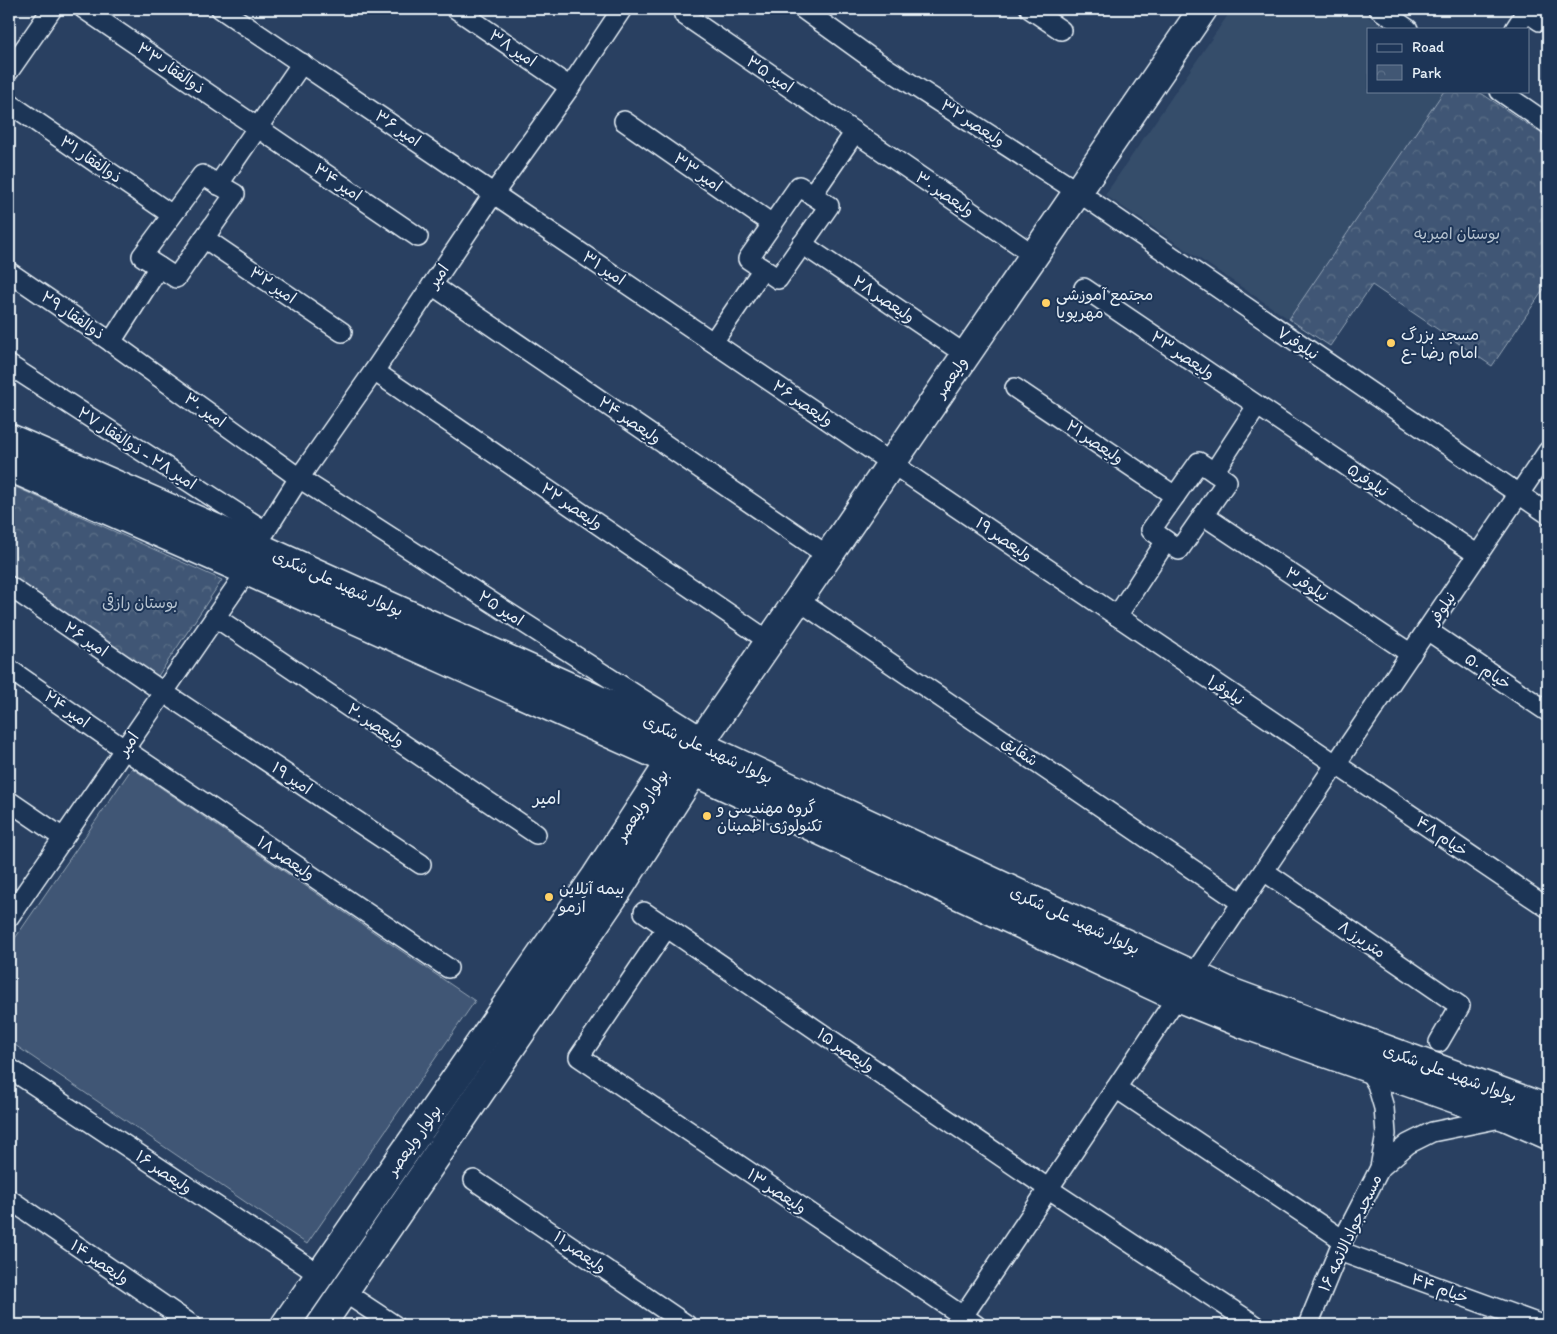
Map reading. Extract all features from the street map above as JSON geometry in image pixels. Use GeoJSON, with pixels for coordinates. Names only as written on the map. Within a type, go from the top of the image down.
{"type":"FeatureCollection","features":[{"type":"Feature","properties":{"kind":"main road","name":"ولیعصر"},"geometry":{"type":"LineString","coordinates":[[702,741],[1203,9]]}},
{"type":"Feature","properties":{"kind":"main road","name":"بولوار شهید علی شکری"},"geometry":{"type":"LineString","coordinates":[[9,438],[44,468],[256,550],[702,741],[796,804],[1178,997],[1249,1026],[1507,1117],[1548,1135]]}},
{"type":"Feature","properties":{"kind":"main road","name":"بولوار شهید علی شکری"},"geometry":{"type":"LineString","coordinates":[[9,467],[44,468]]}},
{"type":"Feature","properties":{"kind":"main road","name":"بولوار شهید علی شکری"},"geometry":{"type":"LineString","coordinates":[[256,550],[683,766],[796,804],[1230,992],[1548,1109]]}},
{"type":"Feature","properties":{"kind":"main road","name":"بولوار ولیعصر"},"geometry":{"type":"LineString","coordinates":[[286,1325],[590,884],[702,741]]}},
{"type":"Feature","properties":{"kind":"main road","name":"بولوار ولیعصر"},"geometry":{"type":"LineString","coordinates":[[321,1325],[616,893],[683,766]]}},
{"type":"Feature","properties":{"kind":"main road"},"geometry":{"type":"LineString","coordinates":[[320,1276],[344,1292]]}},
{"type":"Feature","properties":{"kind":"street"},"geometry":{"type":"LineString","coordinates":[[9,72],[52,9]]}},
{"type":"Feature","properties":{"kind":"street","name":"ذوالفقار ۳۳"},"geometry":{"type":"LineString","coordinates":[[84,9],[257,127]]}},
{"type":"Feature","properties":{"kind":"street","name":"امیر ۳۶"},"geometry":{"type":"LineString","coordinates":[[222,9],[494,193]]}},
{"type":"Feature","properties":{"kind":"street","name":"امیر ۳۸"},"geometry":{"type":"LineString","coordinates":[[456,9],[570,86]]}},
{"type":"Feature","properties":{"kind":"street","name":"امیر"},"geometry":{"type":"LineString","coordinates":[[9,917],[215,617],[299,478],[622,9]]}},
{"type":"Feature","properties":{"kind":"street","name":"ولیعصر ۳۲"},"geometry":{"type":"LineString","coordinates":[[803,9],[868,56],[1078,192]]}},
{"type":"Feature","properties":{"kind":"street"},"geometry":{"type":"LineString","coordinates":[[1030,9],[1061,30]]}},
{"type":"Feature","properties":{"kind":"street"},"geometry":{"type":"LineString","coordinates":[[1379,9],[1407,28]]}},
{"type":"Feature","properties":{"kind":"street"},"geometry":{"type":"LineString","coordinates":[[1515,28],[1524,10],[1540,21],[1548,9]]}},
{"type":"Feature","properties":{"kind":"street","name":"امیر ۳۵"},"geometry":{"type":"LineString","coordinates":[[684,15],[855,132]]}},
{"type":"Feature","properties":{"kind":"street"},"geometry":{"type":"LineString","coordinates":[[218,185],[302,63]]}},
{"type":"Feature","properties":{"kind":"street"},"geometry":{"type":"LineString","coordinates":[[1501,92],[1548,124]]}},
{"type":"Feature","properties":{"kind":"street","name":"ذوالفقار ۳۱"},"geometry":{"type":"LineString","coordinates":[[9,104],[172,214]]}},
{"type":"Feature","properties":{"kind":"street","name":"امیر ۳۳"},"geometry":{"type":"LineString","coordinates":[[624,121],[772,224]]}},
{"type":"Feature","properties":{"kind":"street","name":"امیر ۳۴"},"geometry":{"type":"LineString","coordinates":[[257,127],[418,237]]}},
{"type":"Feature","properties":{"kind":"street"},"geometry":{"type":"LineString","coordinates":[[812,195],[855,132]]}},
{"type":"Feature","properties":{"kind":"street","name":"ولیعصر ۳۰"},"geometry":{"type":"LineString","coordinates":[[855,132],[1034,255]]}},
{"type":"Feature","properties":{"kind":"street"},"geometry":{"type":"LineString","coordinates":[[202,176],[218,185],[235,194],[176,278],[142,256],[202,176]]}},
{"type":"Feature","properties":{"kind":"street"},"geometry":{"type":"LineString","coordinates":[[799,186],[812,195],[828,206],[778,279],[748,259],[799,186]]}},
{"type":"Feature","properties":{"kind":"street","name":"نیلوفر۷"},"geometry":{"type":"LineString","coordinates":[[1078,192],[1548,514]]}},
{"type":"Feature","properties":{"kind":"street","name":"امیر ۳۱"},"geometry":{"type":"LineString","coordinates":[[494,193],[714,342]]}},
{"type":"Feature","properties":{"kind":"street","name":"امیر ۳۲"},"geometry":{"type":"LineString","coordinates":[[204,238],[342,332]]}},
{"type":"Feature","properties":{"kind":"street","name":"ولیعصر ۲۸"},"geometry":{"type":"LineString","coordinates":[[802,244],[966,355]]}},
{"type":"Feature","properties":{"kind":"street"},"geometry":{"type":"LineString","coordinates":[[111,342],[159,267]]}},
{"type":"Feature","properties":{"kind":"street"},"geometry":{"type":"LineString","coordinates":[[714,342],[763,269]]}},
{"type":"Feature","properties":{"kind":"street","name":"ذوالفقار ۲۹"},"geometry":{"type":"LineString","coordinates":[[9,272],[111,342]]}},
{"type":"Feature","properties":{"kind":"street","name":"ولیعصر ۲۴"},"geometry":{"type":"LineString","coordinates":[[432,284],[828,556]]}},
{"type":"Feature","properties":{"kind":"street","name":"ولیعصر ۲۳"},"geometry":{"type":"LineString","coordinates":[[1084,288],[1257,406]]}},
{"type":"Feature","properties":{"kind":"street","name":"امیر ۳۰"},"geometry":{"type":"LineString","coordinates":[[111,342],[299,478]]}},
{"type":"Feature","properties":{"kind":"street","name":"ولیعصر ۲۶"},"geometry":{"type":"LineString","coordinates":[[714,342],[892,463]]}},
{"type":"Feature","properties":{"kind":"street","name":"امیر ۲۸ - ذوالفقار ۲۷"},"geometry":{"type":"LineString","coordinates":[[9,365],[256,550]]}},
{"type":"Feature","properties":{"kind":"street","name":"ولیعصر ۲۲"},"geometry":{"type":"LineString","coordinates":[[374,371],[770,642]]}},
{"type":"Feature","properties":{"kind":"street","name":"ولیعصر ۲۱"},"geometry":{"type":"LineString","coordinates":[[1015,388],[1175,496]]}},
{"type":"Feature","properties":{"kind":"street"},"geometry":{"type":"LineString","coordinates":[[1214,472],[1257,406]]}},
{"type":"Feature","properties":{"kind":"street","name":"نیلوفر۵"},"geometry":{"type":"LineString","coordinates":[[1257,406],[1478,555]]}},
{"type":"Feature","properties":{"kind":"street","name":"نیلوفر"},"geometry":{"type":"LineString","coordinates":[[1193,975],[1548,451]]}},
{"type":"Feature","properties":{"kind":"street"},"geometry":{"type":"LineString","coordinates":[[1198,462],[1214,472],[1226,481],[1179,550],[1151,530],[1198,462]]}},
{"type":"Feature","properties":{"kind":"street","name":"ولیعصر ۱۹"},"geometry":{"type":"LineString","coordinates":[[892,463],[1117,616]]}},
{"type":"Feature","properties":{"kind":"street","name":"امیر ۲۵"},"geometry":{"type":"LineString","coordinates":[[299,478],[639,698],[702,741]]}},
{"type":"Feature","properties":{"kind":"street","name":"نیلوفر۳"},"geometry":{"type":"LineString","coordinates":[[1203,515],[1411,654]]}},
{"type":"Feature","properties":{"kind":"street"},"geometry":{"type":"LineString","coordinates":[[1117,616],[1166,541]]}},
{"type":"Feature","properties":{"kind":"street","name":"امیر ۲۶"},"geometry":{"type":"LineString","coordinates":[[9,586],[163,692]]}},
{"type":"Feature","properties":{"kind":"street","name":"شقایق"},"geometry":{"type":"LineString","coordinates":[[798,600],[1242,902]]}},
{"type":"Feature","properties":{"kind":"street","name":"نیلوفر۱"},"geometry":{"type":"LineString","coordinates":[[1117,616],[1336,764]]}},
{"type":"Feature","properties":{"kind":"street","name":"ولیعصر ۲۰"},"geometry":{"type":"LineString","coordinates":[[215,617],[536,834]]}},
{"type":"Feature","properties":{"kind":"street","name":"خیام ۵۰"},"geometry":{"type":"LineString","coordinates":[[1427,630],[1548,712]]}},
{"type":"Feature","properties":{"kind":"street","name":"امیر ۲۴"},"geometry":{"type":"LineString","coordinates":[[9,669],[124,749]]}},
{"type":"Feature","properties":{"kind":"street","name":"امیر ۱۹"},"geometry":{"type":"LineString","coordinates":[[163,692],[421,864]]}},
{"type":"Feature","properties":{"kind":"street","name":"ولیعصر ۱۸"},"geometry":{"type":"LineString","coordinates":[[124,749],[448,968]]}},
{"type":"Feature","properties":{"kind":"street","name":"خیام ۴۸"},"geometry":{"type":"LineString","coordinates":[[1336,764],[1548,908]]}},
{"type":"Feature","properties":{"kind":"street"},"geometry":{"type":"LineString","coordinates":[[9,801],[63,838]]}},
{"type":"Feature","properties":{"kind":"street","name":"۸ متریرز"},"geometry":{"type":"LineString","coordinates":[[1264,871],[1460,1006],[1439,1042]]}},
{"type":"Feature","properties":{"kind":"street","name":"ولیعصر ۱۵"},"geometry":{"type":"LineString","coordinates":[[644,912],[1049,1189],[1255,1325]]}},
{"type":"Feature","properties":{"kind":"street","name":"ولیعصر ۱۳"},"geometry":{"type":"LineString","coordinates":[[667,927],[579,1057],[970,1321]]}},
{"type":"Feature","properties":{"kind":"street"},"geometry":{"type":"LineString","coordinates":[[970,1321],[1049,1189],[1178,997]]}},
{"type":"Feature","properties":{"kind":"street"},"geometry":{"type":"LineString","coordinates":[[1366,1066],[1377,1084],[1384,1108],[1386,1134],[1380,1168]]}},
{"type":"Feature","properties":{"kind":"street","name":"ولیعصر ۱۶"},"geometry":{"type":"LineString","coordinates":[[9,1068],[320,1276]]}},
{"type":"Feature","properties":{"kind":"street","name":"خیام ۴۴"},"geometry":{"type":"LineString","coordinates":[[1116,1088],[1341,1245],[1542,1325]]}},
{"type":"Feature","properties":{"kind":"street"},"geometry":{"type":"LineString","coordinates":[[1380,1168],[1408,1144],[1432,1132],[1507,1117]]}},
{"type":"Feature","properties":{"kind":"street","name":"مسجدجوادالائمه ۱۶"},"geometry":{"type":"LineString","coordinates":[[1308,1325],[1341,1245],[1380,1168]]}},
{"type":"Feature","properties":{"kind":"street","name":"ولیعصر ۱۱"},"geometry":{"type":"LineString","coordinates":[[474,1180],[687,1325]]}},
{"type":"Feature","properties":{"kind":"street","name":"ولیعصر ۱۴"},"geometry":{"type":"LineString","coordinates":[[9,1199],[192,1325]]}},
{"type":"Feature","properties":{"kind":"street"},"geometry":{"type":"LineString","coordinates":[[344,1292],[394,1325]]}},
{"type":"Feature","properties":{"kind":"shaded area"},"geometry":{"type":"Polygon","coordinates":[[[1232,9],[1357,9],[1385,28],[1367,28],[1367,92],[1443,92],[1289,319],[1105,195],[1232,9]]]}},
{"type":"Feature","properties":{"kind":"green space","name":"بوستان امیریه"},"geometry":{"type":"Polygon","coordinates":[[[1443,92],[1479,92],[1548,138],[1548,283],[1492,366],[1372,285],[1330,346],[1289,319],[1443,92]]]}},
{"type":"Feature","properties":{"kind":"green space","name":"بوستان رازقی"},"geometry":{"type":"Polygon","coordinates":[[[9,484],[222,580],[156,679],[9,579],[9,484]]]}},
{"type":"Feature","properties":{"kind":"green space"},"geometry":{"type":"Polygon","coordinates":[[[132,768],[475,1001],[307,1244],[9,1041],[9,947],[132,768]]]}},
{"type":"Feature","properties":{"kind":"place","name":"مجتمع آموزشی مهرپویا"},"geometry":{"type":"Point","coordinates":[1046,303]}},
{"type":"Feature","properties":{"kind":"place","name":"مسجد بزرگ امام رضا -ع"},"geometry":{"type":"Point","coordinates":[1391,343]}},
{"type":"Feature","properties":{"kind":"place","name":"گروه مهندسی و تکنولوژی اطمینان"},"geometry":{"type":"Point","coordinates":[707,816]}},
{"type":"Feature","properties":{"kind":"place","name":"بیمه آنلاین اَزمو"},"geometry":{"type":"Point","coordinates":[549,897]}},
{"type":"Feature","properties":{"kind":"district","name":"امیر"},"geometry":{"type":"Point","coordinates":[547,798]}}]}
